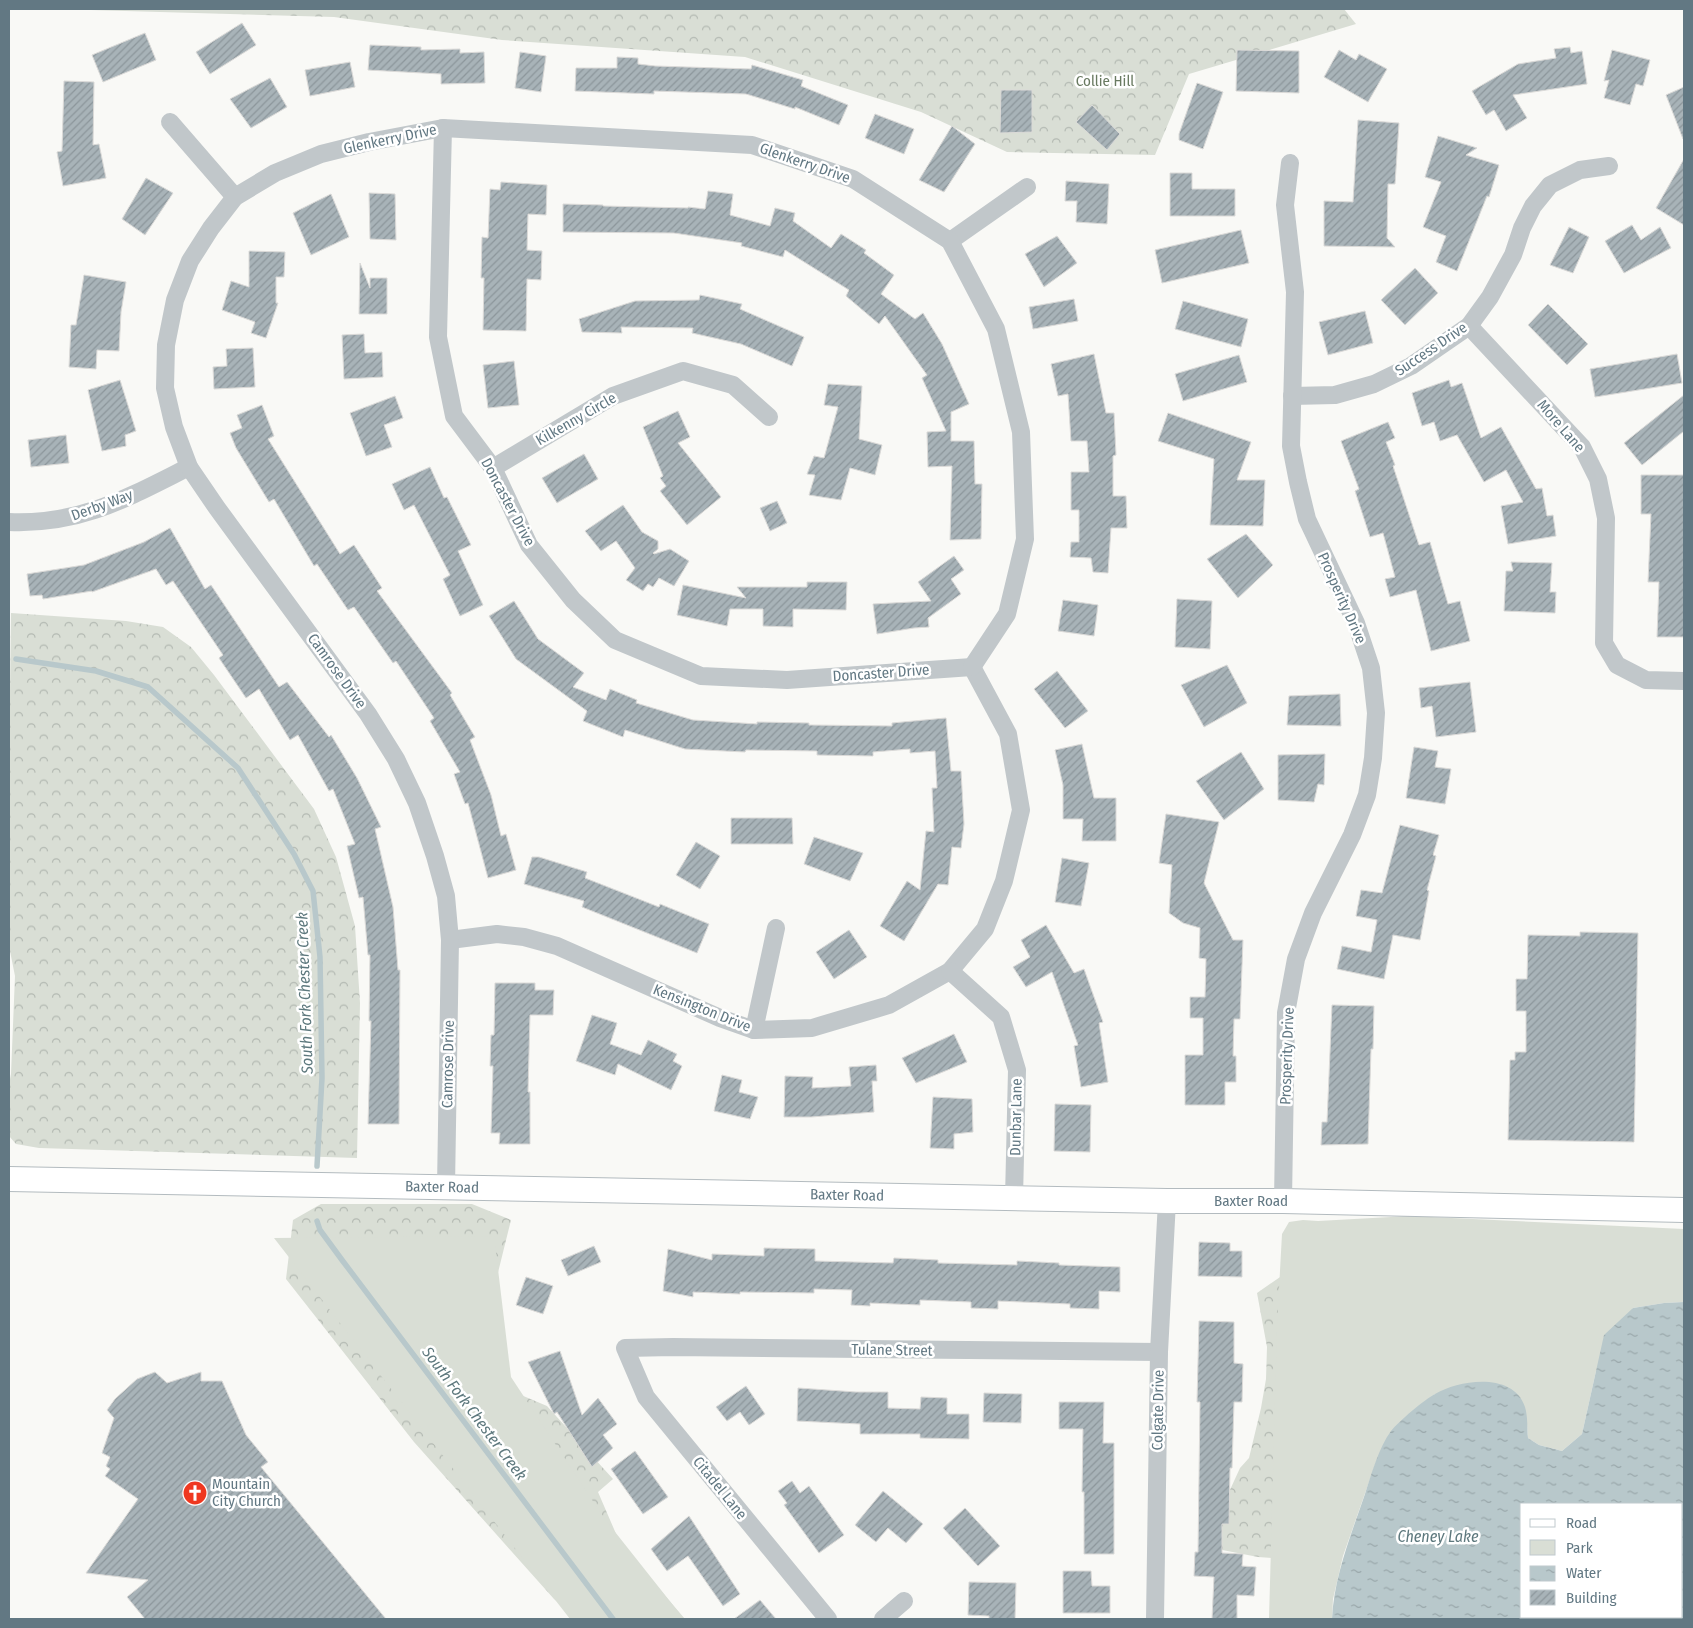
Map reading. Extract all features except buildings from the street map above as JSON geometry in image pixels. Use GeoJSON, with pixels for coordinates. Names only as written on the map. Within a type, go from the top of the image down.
{"type":"FeatureCollection","features":[{"type":"Feature","properties":{"kind":"street"},"geometry":{"type":"LineString","coordinates":[[170,122],[234,197]]}},
{"type":"Feature","properties":{"kind":"street","name":"Glenkerry Drive"},"geometry":{"type":"LineString","coordinates":[[234,197],[275,173],[321,154],[369,142],[443,128],[752,145],[853,178],[950,241],[996,329],[1021,432],[1025,539],[1008,614],[972,667]]}},
{"type":"Feature","properties":{"kind":"street","name":"Doncaster Drive"},"geometry":{"type":"LineString","coordinates":[[443,128],[438,337],[454,416],[493,468],[529,545],[573,600],[615,640],[701,676],[787,680],[972,667]]}},
{"type":"Feature","properties":{"kind":"street","name":"Prosperity Drive"},"geometry":{"type":"LineString","coordinates":[[1282,1201],[1286,1013],[1296,959],[1313,913],[1348,844],[1367,795],[1373,758],[1376,713],[1371,668],[1356,623],[1307,519],[1292,446],[1295,292],[1285,205],[1290,163]]}},
{"type":"Feature","properties":{"kind":"street","name":"Success Drive"},"geometry":{"type":"LineString","coordinates":[[1292,396],[1335,396],[1374,384],[1412,366],[1469,326],[1490,297],[1508,263],[1533,206],[1550,185],[1580,170],[1609,166]]}},
{"type":"Feature","properties":{"kind":"street"},"geometry":{"type":"LineString","coordinates":[[950,241],[1027,187]]}},
{"type":"Feature","properties":{"kind":"street","name":"Camrose Drive"},"geometry":{"type":"LineString","coordinates":[[234,197],[190,261],[175,300],[166,345],[165,388],[174,427],[189,466],[217,508],[368,714],[396,759],[417,803],[446,896],[450,940],[446,1187]]}},
{"type":"Feature","properties":{"kind":"street","name":"More Lane"},"geometry":{"type":"LineString","coordinates":[[1469,326],[1582,447],[1598,479],[1606,518],[1604,643],[1617,665],[1646,680],[1684,681]]}},
{"type":"Feature","properties":{"kind":"street","name":"Kilkenny Circle"},"geometry":{"type":"LineString","coordinates":[[493,468],[613,396],[682,371],[733,385],[769,417]]}},
{"type":"Feature","properties":{"kind":"street","name":"Derby Way"},"geometry":{"type":"LineString","coordinates":[[9,522],[26,523],[68,518],[101,509],[189,466]]}},
{"type":"Feature","properties":{"kind":"street","name":"Kensington Drive"},"geometry":{"type":"LineString","coordinates":[[450,940],[497,934],[524,937],[558,946],[720,1018],[754,1030],[812,1028],[889,1005],[950,971],[985,929],[1004,881],[1021,810],[1008,734],[972,667]]}},
{"type":"Feature","properties":{"kind":"street"},"geometry":{"type":"LineString","coordinates":[[754,1030],[776,928]]}},
{"type":"Feature","properties":{"kind":"street","name":"Dunbar Lane"},"geometry":{"type":"LineString","coordinates":[[950,971],[1001,1017],[1017,1070],[1014,1198]]}},
{"type":"Feature","properties":{"kind":"street","name":"Baxter Road"},"geometry":{"type":"LineString","coordinates":[[9,1179],[1167,1201],[1282,1201],[1684,1210]]}},
{"type":"Feature","properties":{"kind":"street","name":"Colgate Drive"},"geometry":{"type":"LineString","coordinates":[[1155,1619],[1159,1352],[1167,1201]]}},
{"type":"Feature","properties":{"kind":"street","name":"Tulane Street"},"geometry":{"type":"LineString","coordinates":[[625,1348],[1159,1352]]}},
{"type":"Feature","properties":{"kind":"street","name":"Citadel Lane"},"geometry":{"type":"LineString","coordinates":[[625,1348],[646,1397],[828,1619]]}},
{"type":"Feature","properties":{"kind":"street"},"geometry":{"type":"LineString","coordinates":[[883,1619],[904,1601]]}},
{"type":"Feature","properties":{"kind":"green space","name":"Collie Hill"},"geometry":{"type":"Polygon","coordinates":[[[55,9],[1344,9],[1356,24],[1189,74],[1155,155],[1007,152],[921,112],[745,57],[502,40],[334,17],[55,9]]]}},
{"type":"Feature","properties":{"kind":"green space"},"geometry":{"type":"Polygon","coordinates":[[[11,613],[126,621],[163,627],[191,647],[314,809],[336,857],[355,926],[360,1003],[357,1158],[39,1148],[16,1144],[9,1136],[9,1084],[15,976],[9,946],[11,613]]]}},
{"type":"Feature","properties":{"kind":"green space"},"geometry":{"type":"Polygon","coordinates":[[[321,1204],[472,1204],[511,1220],[490,1305],[497,1385],[547,1406],[613,1479],[598,1492],[620,1543],[685,1619],[580,1619],[554,1599],[414,1442],[286,1279],[293,1220],[321,1204]]]}},
{"type":"Feature","properties":{"kind":"green space"},"geometry":{"type":"Polygon","coordinates":[[[1409,1216],[1684,1229],[1684,1302],[1633,1308],[1596,1371],[1582,1434],[1562,1451],[1539,1445],[1528,1438],[1527,1424],[1435,1394],[1392,1431],[1376,1462],[1343,1556],[1333,1599],[1332,1619],[1269,1619],[1277,1326],[1282,1234],[1289,1222],[1303,1220],[1318,1221],[1409,1216]]]}},
{"type":"Feature","properties":{"kind":"green space"},"geometry":{"type":"Polygon","coordinates":[[[494,1236],[511,1377],[604,1518],[684,1619],[570,1619],[274,1238],[494,1236]]]}},
{"type":"Feature","properties":{"kind":"green space"},"geometry":{"type":"Polygon","coordinates":[[[1283,1275],[1283,1559],[1258,1557],[1207,1547],[1207,1540],[1240,1468],[1249,1458],[1261,1408],[1266,1379],[1267,1347],[1257,1293],[1283,1275]]]}},
{"type":"Feature","properties":{"kind":"water","name":"Cheney Lake"},"geometry":{"type":"Polygon","coordinates":[[[1684,1302],[1684,1619],[1332,1619],[1336,1587],[1349,1540],[1379,1453],[1391,1431],[1399,1422],[1425,1401],[1446,1389],[1472,1382],[1498,1384],[1510,1388],[1519,1396],[1526,1411],[1528,1438],[1539,1445],[1562,1451],[1582,1434],[1604,1335],[1633,1308],[1684,1302]]]}},
{"type":"Feature","properties":{"kind":"waterway","name":"South Fork Chester Creek"},"geometry":{"type":"LineString","coordinates":[[16,659],[96,671],[148,687],[238,768],[294,854],[313,891],[320,957],[322,1078],[317,1166]]}},
{"type":"Feature","properties":{"kind":"waterway","name":"South Fork Chester Creek"},"geometry":{"type":"LineString","coordinates":[[317,1221],[320,1230],[342,1260],[613,1619]]}},
{"type":"Feature","properties":{"kind":"place","name":"Mountain City Church"},"geometry":{"type":"Point","coordinates":[195,1493]}}]}
